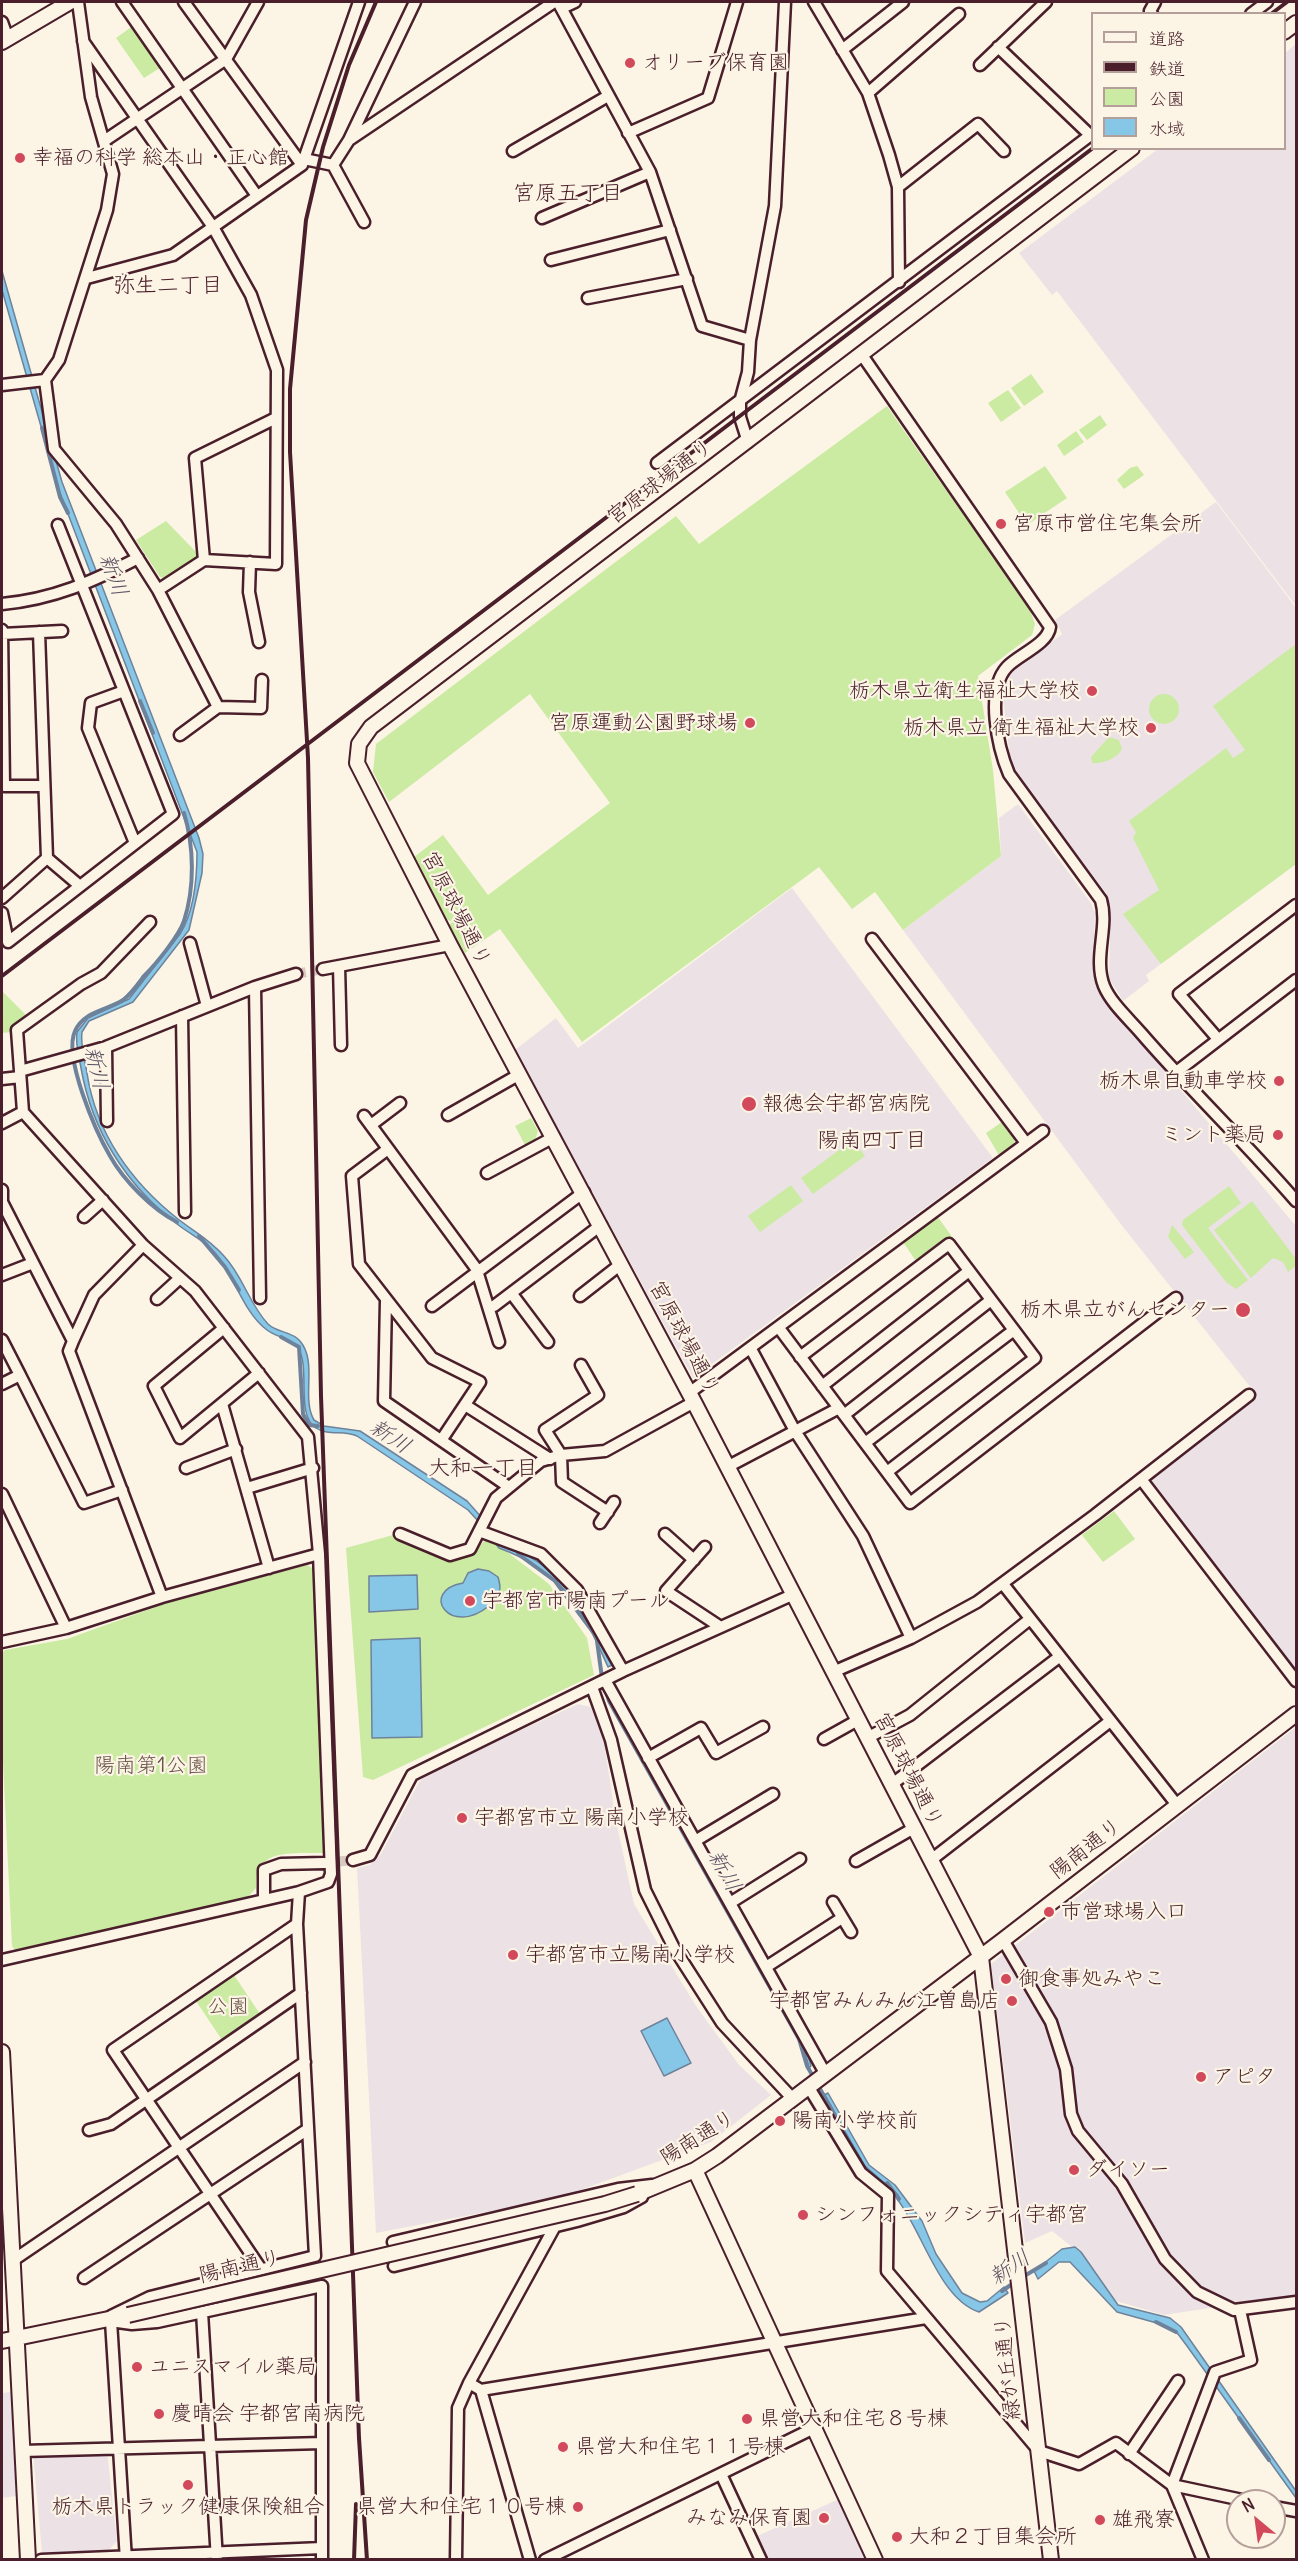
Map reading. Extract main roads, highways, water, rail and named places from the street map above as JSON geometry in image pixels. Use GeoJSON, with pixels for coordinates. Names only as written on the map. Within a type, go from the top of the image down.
{"type":"FeatureCollection","features":[{"type":"Feature","properties":{"kind":"water"},"geometry":{"type":"Polygon","coordinates":[[[2,271],[62,482],[199,838],[203,854],[202,873],[189,930],[133,1002],[89,1021],[82,1032],[84,1058],[98,1116],[118,1155],[145,1189],[161,1205],[224,1256],[268,1324],[293,1335],[300,1341],[308,1359],[309,1401],[314,1420],[324,1426],[360,1431],[467,1501],[483,1519],[479,1522],[468,1510],[357,1436],[321,1430],[310,1422],[306,1413],[302,1357],[298,1348],[259,1323],[245,1304],[216,1254],[159,1209],[142,1192],[114,1155],[93,1113],[81,1068],[77,1032],[88,1018],[129,999],[180,934],[192,905],[197,852],[60,493],[2,290],[2,271]]]}},
{"type":"Feature","properties":{"kind":"water"},"geometry":{"type":"Polygon","coordinates":[[[501,1542],[541,1564],[570,1591],[592,1624],[612,1665],[608,1667],[589,1626],[568,1594],[540,1568],[499,1548],[496,1544],[501,1542]]]}},
{"type":"Feature","properties":{"kind":"water"},"geometry":{"type":"Polygon","coordinates":[[[478,1569],[489,1571],[498,1577],[500,1589],[496,1599],[476,1614],[463,1617],[452,1615],[445,1610],[441,1602],[443,1595],[450,1588],[463,1583],[468,1573],[478,1569]]]}},
{"type":"Feature","properties":{"kind":"water"},"geometry":{"type":"Polygon","coordinates":[[[417,1575],[418,1609],[369,1612],[369,1576],[417,1575]]]}},
{"type":"Feature","properties":{"kind":"water"},"geometry":{"type":"Polygon","coordinates":[[[420,1638],[422,1737],[372,1738],[371,1640],[420,1638]]]}},
{"type":"Feature","properties":{"kind":"water"},"geometry":{"type":"Polygon","coordinates":[[[609,1699],[615,1699],[805,2043],[811,2066],[809,2068],[803,2044],[609,1699]]]}},
{"type":"Feature","properties":{"kind":"water"},"geometry":{"type":"Polygon","coordinates":[[[667,2018],[691,2063],[664,2076],[641,2031],[667,2018]]]}},
{"type":"Feature","properties":{"kind":"water"},"geometry":{"type":"Polygon","coordinates":[[[828,2093],[869,2165],[895,2185],[922,2221],[936,2254],[962,2293],[980,2302],[987,2301],[1004,2287],[1008,2293],[979,2312],[965,2305],[953,2293],[932,2262],[897,2199],[898,2195],[865,2166],[824,2095],[828,2093]]]}},
{"type":"Feature","properties":{"kind":"water"},"geometry":{"type":"Polygon","coordinates":[[[1075,2247],[1081,2252],[1118,2305],[1170,2318],[1181,2327],[1296,2491],[1296,2498],[1178,2334],[1164,2325],[1117,2312],[1070,2262],[1059,2262],[1038,2279],[1034,2271],[1062,2249],[1075,2247]]]}},
{"type":"Feature","properties":{"kind":"waterway","name":"新川"},"geometry":{"type":"LineString","coordinates":[[42,428],[60,497],[68,513]]}},
{"type":"Feature","properties":{"kind":"waterway","name":"新川"},"geometry":{"type":"LineString","coordinates":[[140,701],[153,733]]}},
{"type":"Feature","properties":{"kind":"waterway","name":"新川"},"geometry":{"type":"LineString","coordinates":[[177,1222],[139,1194],[110,1156],[83,1094],[73,1058],[72,1043],[75,1031],[84,1019],[116,1004],[129,995],[167,950],[184,921],[188,908],[192,867],[190,839],[184,813]]}},
{"type":"Feature","properties":{"kind":"waterway","name":"新川"},"geometry":{"type":"LineString","coordinates":[[199,1236],[225,1267],[239,1290]]}},
{"type":"Feature","properties":{"kind":"waterway","name":"新川"},"geometry":{"type":"LineString","coordinates":[[281,1337],[299,1347],[303,1414],[309,1425],[318,1426]]}},
{"type":"Feature","properties":{"kind":"waterway","name":"新川"},"geometry":{"type":"LineString","coordinates":[[518,1554],[555,1581],[593,1632]]}},
{"type":"Feature","properties":{"kind":"waterway","name":"新川"},"geometry":{"type":"LineString","coordinates":[[597,1641],[602,1678]]}},
{"type":"Feature","properties":{"kind":"waterway","name":"新川"},"geometry":{"type":"LineString","coordinates":[[606,1691],[609,1701],[799,2039],[807,2066],[840,2124]]}},
{"type":"Feature","properties":{"kind":"waterway","name":"新川"},"geometry":{"type":"LineString","coordinates":[[887,2183],[899,2199]]}},
{"type":"Feature","properties":{"kind":"waterway","name":"新川"},"geometry":{"type":"LineString","coordinates":[[1021,2278],[1046,2263]]}},
{"type":"Feature","properties":{"kind":"waterway","name":"新川"},"geometry":{"type":"LineString","coordinates":[[1002,2291],[1015,2282]]}},
{"type":"Feature","properties":{"kind":"waterway","name":"新川"},"geometry":{"type":"LineString","coordinates":[[1156,2322],[1176,2332]]}},
{"type":"Feature","properties":{"kind":"waterway","name":"新川"},"geometry":{"type":"LineString","coordinates":[[1239,2418],[1269,2460]]}},
{"type":"Feature","properties":{"kind":"tunnel"},"geometry":{"type":"LineString","coordinates":[[296,974],[323,969]]}},
{"type":"Feature","properties":{"kind":"tunnel"},"geometry":{"type":"LineString","coordinates":[[324,1863],[353,1860]]}},
{"type":"Feature","properties":{"kind":"railway"},"geometry":{"type":"LineString","coordinates":[[367,2560],[359,2438],[321,1396],[308,758],[290,452],[290,389],[306,220],[323,147],[349,65],[376,2]]}},
{"type":"Feature","properties":{"kind":"railway"},"geometry":{"type":"LineString","coordinates":[[1274,12],[1287,2]]}},
{"type":"Feature","properties":{"kind":"railway"},"geometry":{"type":"LineString","coordinates":[[2,976],[1091,150]]}},
{"type":"Feature","properties":{"kind":"railway"},"geometry":{"type":"LineString","coordinates":[[354,2560],[356,2504]]}},
{"type":"Feature","properties":{"kind":"place","name":"オリーブ保育園"},"geometry":{"type":"Point","coordinates":[630,63]}},
{"type":"Feature","properties":{"kind":"place","name":"幸福の科学 総本山・正心館"},"geometry":{"type":"Point","coordinates":[20,158]}},
{"type":"Feature","properties":{"kind":"place","name":"宮原市営住宅集会所"},"geometry":{"type":"Point","coordinates":[1001,524]}},
{"type":"Feature","properties":{"kind":"place","name":"栃木県立衛生福祉大学校"},"geometry":{"type":"Point","coordinates":[1092,691]}},
{"type":"Feature","properties":{"kind":"place","name":"宮原運動公園野球場"},"geometry":{"type":"Point","coordinates":[750,723]}},
{"type":"Feature","properties":{"kind":"place","name":"栃木県立 衛生福祉大学校"},"geometry":{"type":"Point","coordinates":[1151,728]}},
{"type":"Feature","properties":{"kind":"place","name":"栃木県自動車学校"},"geometry":{"type":"Point","coordinates":[1279,1081]}},
{"type":"Feature","properties":{"kind":"place","name":"報徳会宇都宮病院"},"geometry":{"type":"Point","coordinates":[749,1104]}},
{"type":"Feature","properties":{"kind":"place","name":"ミント薬局"},"geometry":{"type":"Point","coordinates":[1278,1135]}},
{"type":"Feature","properties":{"kind":"place","name":"栃木県立がんセンター"},"geometry":{"type":"Point","coordinates":[1243,1310]}},
{"type":"Feature","properties":{"kind":"place","name":"宇都宮市陽南プール"},"geometry":{"type":"Point","coordinates":[470,1601]}},
{"type":"Feature","properties":{"kind":"place","name":"宇都宮市立 陽南小学校"},"geometry":{"type":"Point","coordinates":[462,1818]}},
{"type":"Feature","properties":{"kind":"place","name":"市営球場入口"},"geometry":{"type":"Point","coordinates":[1049,1912]}},
{"type":"Feature","properties":{"kind":"place","name":"宇都宮市立陽南小学校"},"geometry":{"type":"Point","coordinates":[513,1955]}},
{"type":"Feature","properties":{"kind":"place","name":"御食事処みやこ"},"geometry":{"type":"Point","coordinates":[1006,1979]}},
{"type":"Feature","properties":{"kind":"place","name":"宇都宮みんみん江曽島店"},"geometry":{"type":"Point","coordinates":[1012,2001]}},
{"type":"Feature","properties":{"kind":"place","name":"アピタ"},"geometry":{"type":"Point","coordinates":[1201,2077]}},
{"type":"Feature","properties":{"kind":"place","name":"陽南小学校前"},"geometry":{"type":"Point","coordinates":[780,2121]}},
{"type":"Feature","properties":{"kind":"place","name":"ダイソー"},"geometry":{"type":"Point","coordinates":[1074,2170]}},
{"type":"Feature","properties":{"kind":"place","name":"シンフォニックシティ宇都宮"},"geometry":{"type":"Point","coordinates":[803,2215]}},
{"type":"Feature","properties":{"kind":"place","name":"ユニスマイル薬局"},"geometry":{"type":"Point","coordinates":[137,2367]}},
{"type":"Feature","properties":{"kind":"place","name":"慶晴会 宇都宮南病院"},"geometry":{"type":"Point","coordinates":[159,2414]}},
{"type":"Feature","properties":{"kind":"place","name":"県営大和住宅８号棟"},"geometry":{"type":"Point","coordinates":[747,2419]}},
{"type":"Feature","properties":{"kind":"place","name":"県営大和住宅１１号棟"},"geometry":{"type":"Point","coordinates":[563,2447]}},
{"type":"Feature","properties":{"kind":"place","name":"栃木県トラック健康保険組合"},"geometry":{"type":"Point","coordinates":[188,2485]}},
{"type":"Feature","properties":{"kind":"place","name":"県営大和住宅１０号棟"},"geometry":{"type":"Point","coordinates":[578,2507]}},
{"type":"Feature","properties":{"kind":"place","name":"みなみ保育園"},"geometry":{"type":"Point","coordinates":[824,2518]}},
{"type":"Feature","properties":{"kind":"place","name":"雄飛寮"},"geometry":{"type":"Point","coordinates":[1100,2520]}},
{"type":"Feature","properties":{"kind":"place","name":"大和２丁目集会所"},"geometry":{"type":"Point","coordinates":[897,2537]}},
{"type":"Feature","properties":{"kind":"district","name":"宮原五丁目"},"geometry":{"type":"Point","coordinates":[568,194]}},
{"type":"Feature","properties":{"kind":"district","name":"弥生二丁目"},"geometry":{"type":"Point","coordinates":[168,286]}},
{"type":"Feature","properties":{"kind":"district","name":"陽南四丁目"},"geometry":{"type":"Point","coordinates":[872,1141]}},
{"type":"Feature","properties":{"kind":"district","name":"大和一丁目"},"geometry":{"type":"Point","coordinates":[483,1469]}},
{"type":"Feature","properties":{"kind":"park label","name":"陽南第1公園"},"geometry":{"type":"Point","coordinates":[151,1766]}},
{"type":"Feature","properties":{"kind":"park label","name":"公園"},"geometry":{"type":"Point","coordinates":[228,2007]}}]}
